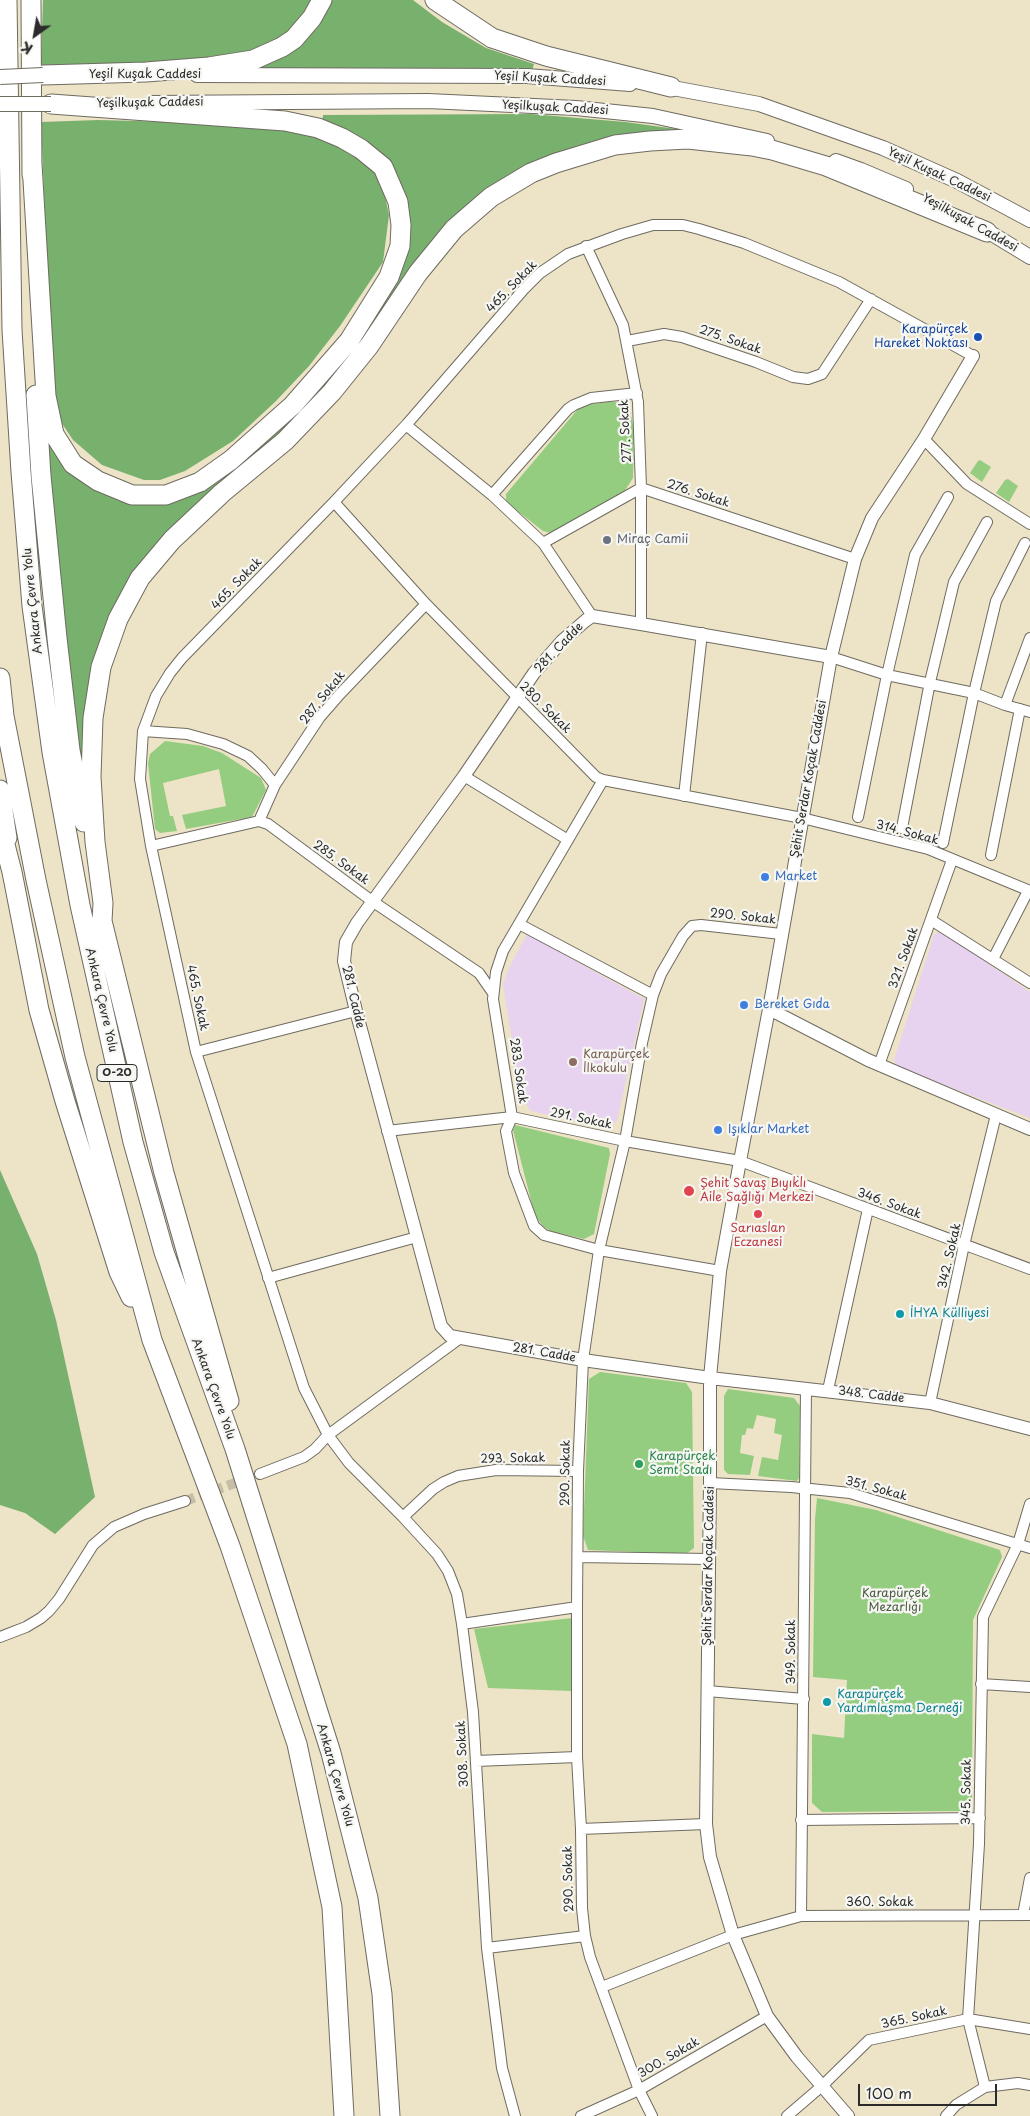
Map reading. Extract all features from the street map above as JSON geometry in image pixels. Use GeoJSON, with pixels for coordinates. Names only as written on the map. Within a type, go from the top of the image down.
{"type":"FeatureCollection","features":[{"type":"Feature","properties":{"kind":"highway","name":"Ankara Çevre Yolu"},"geometry":{"type":"LineString","coordinates":[[7,0],[12,330],[32,606],[52,752],[80,906],[133,1142],[164,1252],[235,1449],[331,1753],[368,1898],[382,1994],[390,2116]]}},
{"type":"Feature","properties":{"kind":"highway"},"geometry":{"type":"LineString","coordinates":[[31,0],[31,319],[41,476],[70,750],[102,921],[164,1173],[231,1406],[235,1449]]}},
{"type":"Feature","properties":{"kind":"highway"},"geometry":{"type":"LineString","coordinates":[[43,75],[200,68],[253,60],[282,47],[294,39],[312,18],[322,0]]}},
{"type":"Feature","properties":{"kind":"highway"},"geometry":{"type":"LineString","coordinates":[[435,0],[492,38],[546,56],[671,87]]}},
{"type":"Feature","properties":{"kind":"highway"},"geometry":{"type":"LineString","coordinates":[[32,164],[46,396],[54,434],[73,464],[98,482],[132,494],[166,495],[200,482],[231,460],[293,405],[349,341],[389,277],[400,246],[401,225],[398,202],[383,167],[361,149],[342,138],[318,128],[285,121],[51,104]]}},
{"type":"Feature","properties":{"kind":"highway"},"geometry":{"type":"LineString","coordinates":[[102,921],[103,903],[95,842],[91,777],[93,718],[101,667],[118,619],[140,578],[172,540],[222,493],[284,441],[332,392],[369,346],[418,273],[454,229],[491,197],[531,173],[592,150],[634,142],[688,140],[752,146],[803,159],[874,184],[987,232]]}},
{"type":"Feature","properties":{"kind":"highway","name":"O-20"},"geometry":{"type":"LineString","coordinates":[[0,678],[4,716],[32,861],[75,1057],[152,1340],[230,1546],[297,1744],[332,1907],[344,2116]]}},
{"type":"Feature","properties":{"kind":"highway"},"geometry":{"type":"LineString","coordinates":[[0,790],[12,872]]}},
{"type":"Feature","properties":{"kind":"highway"},"geometry":{"type":"LineString","coordinates":[[0,825],[12,872],[40,1010],[64,1101],[119,1272],[152,1340]]}},
{"type":"Feature","properties":{"kind":"main road","name":"Yeşil Kuşak Caddesi"},"geometry":{"type":"LineString","coordinates":[[0,77],[43,75],[527,76],[671,87],[758,104],[883,148],[957,181],[1030,220]]}},
{"type":"Feature","properties":{"kind":"main road","name":"Yeşilkuşak Caddesi"},"geometry":{"type":"LineString","coordinates":[[0,104],[428,101],[614,111],[653,116],[748,136],[861,170],[954,212],[1030,257]]}},
{"type":"Feature","properties":{"kind":"street","name":"465. Sokak"},"geometry":{"type":"LineString","coordinates":[[328,1435],[304,1388],[196,1052],[151,846],[140,778],[142,731],[156,696],[182,658],[406,425],[524,289],[556,261],[586,246],[653,226],[683,225],[718,234],[811,270],[871,299],[973,356]]}},
{"type":"Feature","properties":{"kind":"street","name":"277. Sokak"},"geometry":{"type":"LineString","coordinates":[[586,246],[614,306],[627,341],[637,393],[640,416],[641,624]]}},
{"type":"Feature","properties":{"kind":"street","name":"275. Sokak"},"geometry":{"type":"LineString","coordinates":[[627,341],[671,335],[741,357],[802,380],[822,374],[871,299]]}},
{"type":"Feature","properties":{"kind":"street","name":"Şehit Serdar Koçak Caddesi"},"geometry":{"type":"LineString","coordinates":[[848,2116],[767,2016],[733,1935],[713,1873],[706,1824],[710,1378],[720,1271],[769,1009],[831,657],[855,559],[872,518],[924,439],[973,356]]}},
{"type":"Feature","properties":{"kind":"street"},"geometry":{"type":"LineString","coordinates":[[492,495],[574,404],[591,398],[637,393]]}},
{"type":"Feature","properties":{"kind":"street"},"geometry":{"type":"LineString","coordinates":[[406,425],[492,495],[543,543],[592,616]]}},
{"type":"Feature","properties":{"kind":"street"},"geometry":{"type":"LineString","coordinates":[[924,439],[967,484],[1030,524]]}},
{"type":"Feature","properties":{"kind":"street"},"geometry":{"type":"LineString","coordinates":[[543,543],[641,488]]}},
{"type":"Feature","properties":{"kind":"street","name":"276. Sokak"},"geometry":{"type":"LineString","coordinates":[[641,488],[855,559]]}},
{"type":"Feature","properties":{"kind":"street"},"geometry":{"type":"LineString","coordinates":[[858,817],[887,674],[915,555],[948,497]]}},
{"type":"Feature","properties":{"kind":"street","name":"280. Sokak"},"geometry":{"type":"LineString","coordinates":[[334,502],[426,604],[588,770],[603,780],[802,818]]}},
{"type":"Feature","properties":{"kind":"street"},"geometry":{"type":"LineString","coordinates":[[902,828],[930,682],[954,582],[987,522]]}},
{"type":"Feature","properties":{"kind":"street"},"geometry":{"type":"LineString","coordinates":[[944,843],[974,693],[996,601],[1025,543]]}},
{"type":"Feature","properties":{"kind":"street","name":"287. Sokak"},"geometry":{"type":"LineString","coordinates":[[259,821],[275,785],[326,709],[426,604]]}},
{"type":"Feature","properties":{"kind":"street","name":"281. Cadde"},"geometry":{"type":"LineString","coordinates":[[710,1378],[583,1360],[459,1339],[450,1336],[441,1326],[346,973],[344,951],[352,930],[464,776],[516,697],[552,652],[592,616],[702,633],[831,657]]}},
{"type":"Feature","properties":{"kind":"street"},"geometry":{"type":"LineString","coordinates":[[684,796],[702,633]]}},
{"type":"Feature","properties":{"kind":"street"},"geometry":{"type":"LineString","coordinates":[[1005,705],[1030,638]]}},
{"type":"Feature","properties":{"kind":"street"},"geometry":{"type":"LineString","coordinates":[[831,657],[887,674],[974,693],[1025,711],[991,855]]}},
{"type":"Feature","properties":{"kind":"street"},"geometry":{"type":"LineString","coordinates":[[142,731],[186,734],[223,744],[248,756],[275,785]]}},
{"type":"Feature","properties":{"kind":"street"},"geometry":{"type":"LineString","coordinates":[[464,776],[568,840]]}},
{"type":"Feature","properties":{"kind":"street","name":"283. Sokak"},"geometry":{"type":"LineString","coordinates":[[603,780],[499,959],[492,993],[512,1117],[506,1131],[514,1173],[534,1226],[544,1235],[598,1250],[720,1271]]}},
{"type":"Feature","properties":{"kind":"street","name":"314. Sokak"},"geometry":{"type":"LineString","coordinates":[[802,818],[928,849],[1029,891]]}},
{"type":"Feature","properties":{"kind":"street"},"geometry":{"type":"LineString","coordinates":[[151,846],[259,821]]}},
{"type":"Feature","properties":{"kind":"street","name":"285. Sokak"},"geometry":{"type":"LineString","coordinates":[[259,821],[268,824],[372,901],[479,973],[492,993]]}},
{"type":"Feature","properties":{"kind":"street","name":"321. Sokak"},"geometry":{"type":"LineString","coordinates":[[879,1065],[952,860]]}},
{"type":"Feature","properties":{"kind":"street"},"geometry":{"type":"LineString","coordinates":[[993,959],[1029,891]]}},
{"type":"Feature","properties":{"kind":"street"},"geometry":{"type":"LineString","coordinates":[[931,920],[1030,983]]}},
{"type":"Feature","properties":{"kind":"street"},"geometry":{"type":"LineString","coordinates":[[519,924],[653,995]]}},
{"type":"Feature","properties":{"kind":"street","name":"290. Sokak"},"geometry":{"type":"LineString","coordinates":[[652,2116],[639,2090],[590,1958],[582,1908],[581,1829],[577,1757],[577,1607],[578,1471],[583,1360],[598,1250],[626,1141],[642,1043],[653,995],[661,974],[683,936],[692,926],[700,925],[781,934]]}},
{"type":"Feature","properties":{"kind":"street"},"geometry":{"type":"LineString","coordinates":[[479,973],[492,967],[499,959]]}},
{"type":"Feature","properties":{"kind":"street"},"geometry":{"type":"LineString","coordinates":[[769,1009],[879,1065],[1030,1129]]}},
{"type":"Feature","properties":{"kind":"street"},"geometry":{"type":"LineString","coordinates":[[196,1052],[356,1011]]}},
{"type":"Feature","properties":{"kind":"street","name":"342. Sokak"},"geometry":{"type":"LineString","coordinates":[[930,1403],[964,1245],[996,1115]]}},
{"type":"Feature","properties":{"kind":"street","name":"291. Sokak"},"geometry":{"type":"LineString","coordinates":[[387,1131],[512,1117],[626,1141],[740,1161]]}},
{"type":"Feature","properties":{"kind":"street","name":"346. Sokak"},"geometry":{"type":"LineString","coordinates":[[740,1161],[1030,1269]]}},
{"type":"Feature","properties":{"kind":"street"},"geometry":{"type":"LineString","coordinates":[[828,1390],[868,1209]]}},
{"type":"Feature","properties":{"kind":"street"},"geometry":{"type":"LineString","coordinates":[[268,1278],[417,1237]]}},
{"type":"Feature","properties":{"kind":"street"},"geometry":{"type":"LineString","coordinates":[[260,1474],[304,1457],[315,1449],[328,1435],[459,1339]]}},
{"type":"Feature","properties":{"kind":"street","name":"348. Cadde"},"geometry":{"type":"LineString","coordinates":[[710,1378],[930,1403],[1030,1428]]}},
{"type":"Feature","properties":{"kind":"street","name":"349. Sokak"},"geometry":{"type":"LineString","coordinates":[[801,1916],[806,1388]]}},
{"type":"Feature","properties":{"kind":"street","name":"308. Sokak"},"geometry":{"type":"LineString","coordinates":[[328,1435],[349,1463],[403,1517],[436,1554],[448,1571],[457,1594],[473,1712],[487,1948],[502,2068],[515,2116]]}},
{"type":"Feature","properties":{"kind":"street","name":"293. Sokak"},"geometry":{"type":"LineString","coordinates":[[403,1517],[433,1489],[458,1476],[496,1470],[578,1471]]}},
{"type":"Feature","properties":{"kind":"street","name":"351. Sokak"},"geometry":{"type":"LineString","coordinates":[[710,1483],[806,1488],[850,1493],[1030,1548]]}},
{"type":"Feature","properties":{"kind":"street"},"geometry":{"type":"LineString","coordinates":[[0,1637],[26,1627],[49,1611],[59,1599],[92,1545],[114,1527],[144,1514],[185,1501]]}},
{"type":"Feature","properties":{"kind":"street","name":"345. Sokak"},"geometry":{"type":"LineString","coordinates":[[985,2087],[968,2019],[980,1818],[983,1617],[1018,1544],[1030,1504]]}},
{"type":"Feature","properties":{"kind":"street"},"geometry":{"type":"LineString","coordinates":[[578,1557],[709,1559]]}},
{"type":"Feature","properties":{"kind":"street"},"geometry":{"type":"LineString","coordinates":[[462,1624],[577,1607]]}},
{"type":"Feature","properties":{"kind":"street"},"geometry":{"type":"LineString","coordinates":[[981,1684],[1030,1687]]}},
{"type":"Feature","properties":{"kind":"street"},"geometry":{"type":"LineString","coordinates":[[707,1691],[804,1699]]}},
{"type":"Feature","properties":{"kind":"street"},"geometry":{"type":"LineString","coordinates":[[476,1761],[577,1757]]}},
{"type":"Feature","properties":{"kind":"street"},"geometry":{"type":"LineString","coordinates":[[801,1820],[980,1818]]}},
{"type":"Feature","properties":{"kind":"street"},"geometry":{"type":"LineString","coordinates":[[581,1829],[706,1824]]}},
{"type":"Feature","properties":{"kind":"street"},"geometry":{"type":"LineString","coordinates":[[1026,1915],[1030,1878]]}},
{"type":"Feature","properties":{"kind":"street","name":"360. Sokak"},"geometry":{"type":"LineString","coordinates":[[602,1987],[733,1935],[801,1916],[1026,1915]]}},
{"type":"Feature","properties":{"kind":"street"},"geometry":{"type":"LineString","coordinates":[[487,1948],[585,1936]]}},
{"type":"Feature","properties":{"kind":"street","name":"300. Sokak"},"geometry":{"type":"LineString","coordinates":[[581,2116],[639,2090],[767,2016]]}},
{"type":"Feature","properties":{"kind":"street","name":"365. Sokak"},"geometry":{"type":"LineString","coordinates":[[786,2116],[822,2086],[869,2040],[968,2019],[1030,2029]]}},
{"type":"Feature","properties":{"kind":"street"},"geometry":{"type":"LineString","coordinates":[[946,2116],[956,2106],[985,2087],[1018,2083],[1030,2085]]}},
{"type":"Feature","properties":{"kind":"shaded area"},"geometry":{"type":"Polygon","coordinates":[[[940,931],[1030,992],[1030,1118],[897,1067],[894,1060],[934,935],[940,931]]]}},
{"type":"Feature","properties":{"kind":"shaded area","name":"Karapürçek İlkokulu"},"geometry":{"type":"Polygon","coordinates":[[[527,934],[644,999],[617,1121],[606,1128],[531,1111],[521,1097],[503,984],[509,968],[527,934]]]}},
{"type":"Feature","properties":{"kind":"green space"},"geometry":{"type":"Polygon","coordinates":[[[43,0],[312,0],[304,15],[287,34],[264,48],[231,57],[172,63],[41,65],[43,0]]]}},
{"type":"Feature","properties":{"kind":"green space"},"geometry":{"type":"Polygon","coordinates":[[[328,0],[413,0],[442,22],[486,48],[534,64],[531,74],[254,73],[255,65],[328,0]]]}},
{"type":"Feature","properties":{"kind":"green space"},"geometry":{"type":"Polygon","coordinates":[[[531,114],[625,122],[684,130],[655,137],[479,199],[375,331],[272,449],[122,605],[84,764],[76,765],[39,430],[55,451],[150,503],[295,412],[405,246],[386,164],[322,126],[323,115],[531,114]]]}},
{"type":"Feature","properties":{"kind":"green space"},"geometry":{"type":"Polygon","coordinates":[[[98,120],[290,125],[328,134],[371,165],[383,187],[389,215],[383,262],[340,326],[309,366],[276,401],[233,441],[185,471],[160,480],[144,480],[102,465],[73,440],[59,419],[52,385],[41,122],[98,120]]]}},
{"type":"Feature","properties":{"kind":"green space"},"geometry":{"type":"Polygon","coordinates":[[[621,402],[630,411],[634,430],[633,478],[624,492],[551,533],[543,531],[506,502],[506,494],[578,409],[586,405],[621,402]]]}},
{"type":"Feature","properties":{"kind":"green space"},"geometry":{"type":"Polygon","coordinates":[[[980,460],[991,467],[982,482],[970,473],[980,460]]]}},
{"type":"Feature","properties":{"kind":"green space"},"geometry":{"type":"Polygon","coordinates":[[[1008,479],[1018,486],[1009,502],[996,493],[1005,480],[1008,479]]]}},
{"type":"Feature","properties":{"kind":"green space"},"geometry":{"type":"Polygon","coordinates":[[[165,741],[203,746],[222,753],[261,778],[266,790],[252,817],[186,829],[182,815],[226,806],[219,769],[163,783],[170,816],[173,816],[177,831],[160,833],[155,829],[148,763],[150,754],[165,741]]]}},
{"type":"Feature","properties":{"kind":"green space"},"geometry":{"type":"Polygon","coordinates":[[[515,1125],[609,1148],[610,1154],[594,1234],[584,1239],[550,1231],[535,1216],[513,1130],[515,1125]]]}},
{"type":"Feature","properties":{"kind":"green space"},"geometry":{"type":"Polygon","coordinates":[[[0,1170],[37,1254],[56,1320],[95,1497],[55,1534],[25,1513],[0,1505],[0,1170]]]}},
{"type":"Feature","properties":{"kind":"green space","name":"Karapürçek Semt Stadı"},"geometry":{"type":"Polygon","coordinates":[[[600,1372],[686,1383],[692,1392],[694,1548],[686,1554],[588,1550],[583,1536],[589,1379],[600,1372]]]}},
{"type":"Feature","properties":{"kind":"green space"},"geometry":{"type":"Polygon","coordinates":[[[728,1389],[794,1398],[800,1406],[799,1478],[797,1481],[758,1476],[762,1457],[778,1460],[782,1435],[774,1433],[776,1419],[757,1415],[753,1429],[747,1428],[745,1435],[742,1435],[740,1453],[754,1456],[750,1475],[728,1474],[724,1470],[724,1396],[728,1389]]]}},
{"type":"Feature","properties":{"kind":"green space","name":"Karapürçek Mezarlığı"},"geometry":{"type":"Polygon","coordinates":[[[817,1498],[876,1510],[1000,1550],[1002,1557],[973,1620],[972,1798],[962,1811],[822,1812],[812,1803],[812,1734],[844,1738],[847,1680],[813,1677],[815,1519],[817,1498]]]}},
{"type":"Feature","properties":{"kind":"green space"},"geometry":{"type":"Polygon","coordinates":[[[572,1618],[571,1691],[488,1688],[474,1629],[572,1618]]]}},
{"type":"Feature","properties":{"kind":"tunnel"},"geometry":{"type":"LineString","coordinates":[[185,1501],[260,1474]]}},
{"type":"Feature","properties":{"kind":"place","name":"Karapürçek Hareket Noktası"},"geometry":{"type":"Point","coordinates":[978,337]}},
{"type":"Feature","properties":{"kind":"place","name":"Miraç Camii"},"geometry":{"type":"Point","coordinates":[607,540]}},
{"type":"Feature","properties":{"kind":"place","name":"Market"},"geometry":{"type":"Point","coordinates":[765,877]}},
{"type":"Feature","properties":{"kind":"place","name":"Bereket Gıda"},"geometry":{"type":"Point","coordinates":[744,1005]}},
{"type":"Feature","properties":{"kind":"place","name":"Karapürçek İlkokulu"},"geometry":{"type":"Point","coordinates":[573,1062]}},
{"type":"Feature","properties":{"kind":"place","name":"Işıklar Market"},"geometry":{"type":"Point","coordinates":[718,1130]}},
{"type":"Feature","properties":{"kind":"place","name":"Şehit Savaş Bıyıklı Aile Sağlığı Merkezi"},"geometry":{"type":"Point","coordinates":[689,1191]}},
{"type":"Feature","properties":{"kind":"place","name":"Sarıaslan Eczanesi"},"geometry":{"type":"Point","coordinates":[758,1214]}},
{"type":"Feature","properties":{"kind":"place","name":"İHYA Külliyesi"},"geometry":{"type":"Point","coordinates":[900,1314]}},
{"type":"Feature","properties":{"kind":"place","name":"Karapürçek Semt Stadı"},"geometry":{"type":"Point","coordinates":[639,1464]}},
{"type":"Feature","properties":{"kind":"place","name":"Karapürçek Yardımlaşma Derneği"},"geometry":{"type":"Point","coordinates":[827,1702]}}]}
